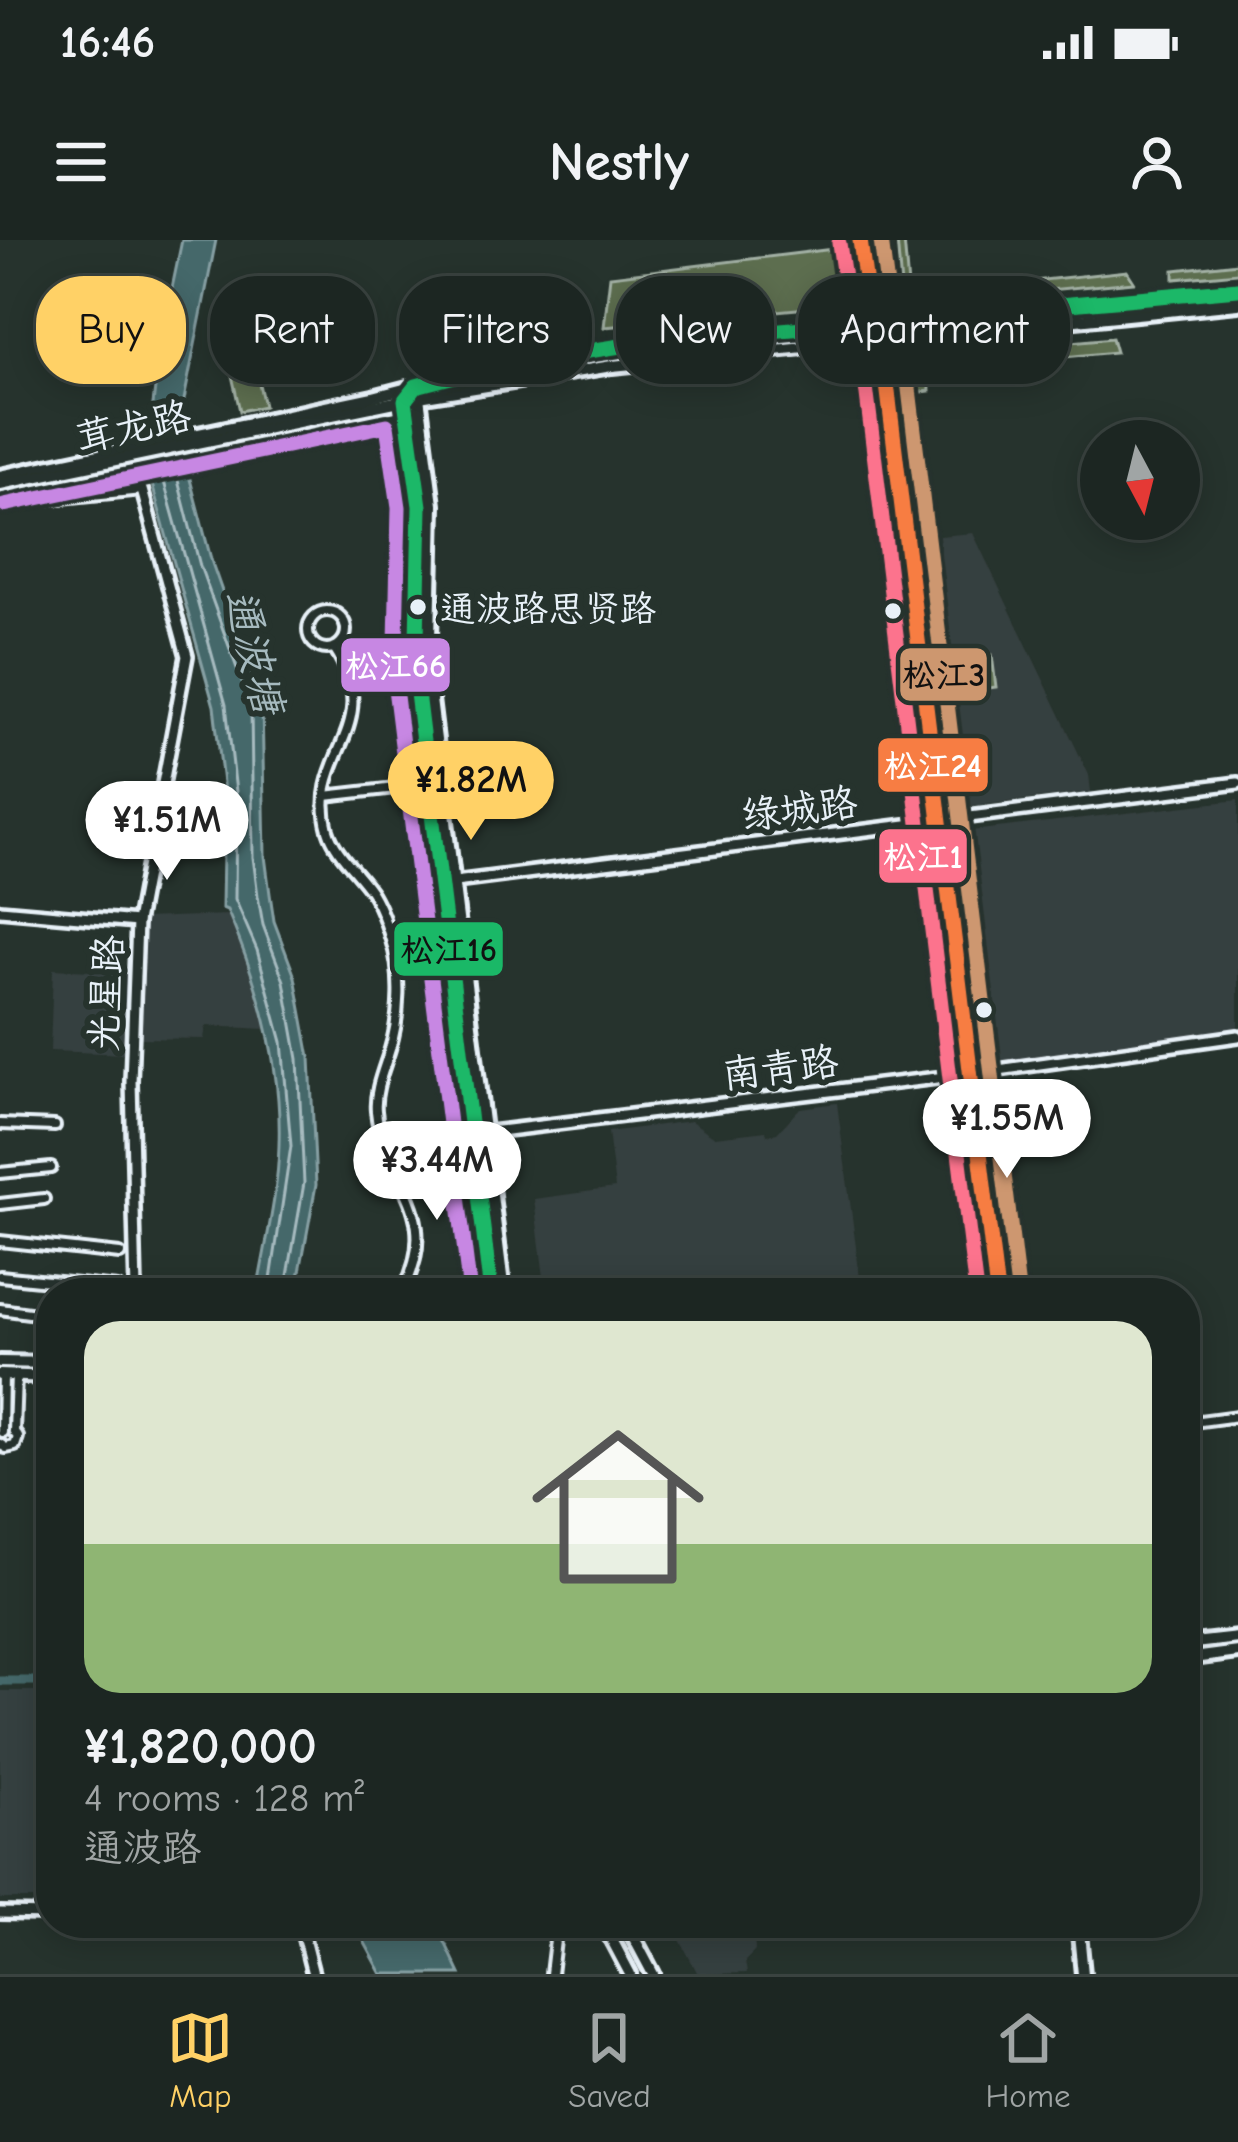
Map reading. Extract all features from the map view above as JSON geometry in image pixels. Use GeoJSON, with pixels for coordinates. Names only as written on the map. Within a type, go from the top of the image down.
{"type":"FeatureCollection","features":[{"type":"Feature","properties":{"kind":"main road"},"geometry":{"type":"LineString","coordinates":[[860,240],[865,276]]}},
{"type":"Feature","properties":{"kind":"main road"},"geometry":{"type":"LineString","coordinates":[[874,240],[878,276]]}},
{"type":"Feature","properties":{"kind":"main road"},"geometry":{"type":"LineString","coordinates":[[1070,304],[1238,289]]}},
{"type":"Feature","properties":{"kind":"main road"},"geometry":{"type":"LineString","coordinates":[[1070,320],[1238,304]]}},
{"type":"Feature","properties":{"kind":"main road"},"geometry":{"type":"LineString","coordinates":[[418,391],[497,365],[647,342],[798,329]]}},
{"type":"Feature","properties":{"kind":"main road"},"geometry":{"type":"LineString","coordinates":[[374,401],[655,360],[798,347]]}},
{"type":"Feature","properties":{"kind":"main road"},"geometry":{"type":"LineString","coordinates":[[886,384],[996,1278]]}},
{"type":"Feature","properties":{"kind":"main road"},"geometry":{"type":"LineString","coordinates":[[418,391],[433,505],[429,683],[434,784],[477,1133],[501,1278]]}},
{"type":"Feature","properties":{"kind":"main road","name":"茸龙路"},"geometry":{"type":"LineString","coordinates":[[1,480],[374,401],[404,400],[418,391]]}},
{"type":"Feature","properties":{"kind":"main road"},"geometry":{"type":"LineString","coordinates":[[404,400],[420,506],[416,685],[434,784]]}},
{"type":"Feature","properties":{"kind":"main road"},"geometry":{"type":"LineString","coordinates":[[477,1133],[489,1278]]}},
{"type":"Feature","properties":{"kind":"main road"},"geometry":{"type":"LineString","coordinates":[[5,1372],[36,1367]]}},
{"type":"Feature","properties":{"kind":"main road"},"geometry":{"type":"LineString","coordinates":[[5,1372],[36,1375]]}},
{"type":"Feature","properties":{"kind":"main road"},"geometry":{"type":"LineString","coordinates":[[1200,1643],[1238,1638]]}},
{"type":"Feature","properties":{"kind":"main road"},"geometry":{"type":"LineString","coordinates":[[1200,1656],[1238,1652]]}},
{"type":"Feature","properties":{"kind":"main road"},"geometry":{"type":"LineString","coordinates":[[611,1938],[630,1974]]}},
{"type":"Feature","properties":{"kind":"main road"},"geometry":{"type":"LineString","coordinates":[[634,1938],[653,1974]]}},
{"type":"Feature","properties":{"kind":"main road"},"geometry":{"type":"LineString","coordinates":[[1079,1938],[1083,1974]]}},
{"type":"Feature","properties":{"kind":"street"},"geometry":{"type":"LineString","coordinates":[[0,504],[142,490]]}},
{"type":"Feature","properties":{"kind":"street","name":"光星路"},"geometry":{"type":"LineString","coordinates":[[136,1278],[130,1081],[137,922],[187,656],[142,490]]}},
{"type":"Feature","properties":{"kind":"street"},"geometry":{"type":"LineString","coordinates":[[330,610],[345,622],[344,640],[334,648],[321,648],[310,640],[309,622],[317,613],[330,610]]}},
{"type":"Feature","properties":{"kind":"street"},"geometry":{"type":"LineString","coordinates":[[334,648],[349,676],[353,710],[349,731],[330,764],[324,812],[331,839],[375,899],[394,947],[395,1030],[376,1103],[390,1163],[414,1208],[417,1239],[409,1278]]}},
{"type":"Feature","properties":{"kind":"street","name":"绿城路"},"geometry":{"type":"LineString","coordinates":[[445,883],[1238,783]]}},
{"type":"Feature","properties":{"kind":"street"},"geometry":{"type":"LineString","coordinates":[[326,796],[434,784]]}},
{"type":"Feature","properties":{"kind":"street"},"geometry":{"type":"LineString","coordinates":[[0,910],[137,922]]}},
{"type":"Feature","properties":{"kind":"street","name":"南青路"},"geometry":{"type":"LineString","coordinates":[[477,1133],[970,1074],[1238,1036]]}},
{"type":"Feature","properties":{"kind":"street"},"geometry":{"type":"LineString","coordinates":[[0,1124],[55,1126]]}},
{"type":"Feature","properties":{"kind":"street"},"geometry":{"type":"LineString","coordinates":[[0,1173],[51,1168]]}},
{"type":"Feature","properties":{"kind":"street"},"geometry":{"type":"LineString","coordinates":[[0,1204],[44,1199]]}},
{"type":"Feature","properties":{"kind":"street"},"geometry":{"type":"LineString","coordinates":[[0,1241],[120,1254]]}},
{"type":"Feature","properties":{"kind":"street"},"geometry":{"type":"LineString","coordinates":[[0,1276],[36,1280]]}},
{"type":"Feature","properties":{"kind":"street"},"geometry":{"type":"LineString","coordinates":[[0,1309],[36,1314]]}},
{"type":"Feature","properties":{"kind":"street"},"geometry":{"type":"LineString","coordinates":[[5,1372],[18,1437],[15,1446],[5,1448],[1,1437],[5,1372]]}},
{"type":"Feature","properties":{"kind":"street"},"geometry":{"type":"LineString","coordinates":[[1200,1421],[1238,1416]]}},
{"type":"Feature","properties":{"kind":"street"},"geometry":{"type":"LineString","coordinates":[[1,1437],[14,1432]]}},
{"type":"Feature","properties":{"kind":"street"},"geometry":{"type":"LineString","coordinates":[[0,1913],[36,1914]]}},
{"type":"Feature","properties":{"kind":"street"},"geometry":{"type":"LineString","coordinates":[[304,1938],[313,1974]]}},
{"type":"Feature","properties":{"kind":"street"},"geometry":{"type":"LineString","coordinates":[[551,1974],[555,1938]]}},
{"type":"Feature","properties":{"kind":"shaded area"},"geometry":{"type":"Polygon","coordinates":[[[973,533],[1089,775],[1091,792],[967,807],[965,746],[955,732],[928,537],[973,533]]]}},
{"type":"Feature","properties":{"kind":"shaded area"},"geometry":{"type":"Polygon","coordinates":[[[1238,800],[1238,1034],[989,1063],[961,838],[971,831],[1238,800]]]}},
{"type":"Feature","properties":{"kind":"shaded area"},"geometry":{"type":"Polygon","coordinates":[[[229,915],[246,954],[267,1029],[206,1026],[204,1039],[135,1038],[142,918],[229,915]]]}},
{"type":"Feature","properties":{"kind":"shaded area"},"geometry":{"type":"Polygon","coordinates":[[[53,969],[128,973],[125,1054],[50,1051],[53,969]]]}},
{"type":"Feature","properties":{"kind":"shaded area"},"geometry":{"type":"Polygon","coordinates":[[[837,1103],[860,1278],[544,1278],[534,1199],[615,1188],[608,1132],[691,1121],[715,1137],[766,1131],[767,1135],[777,1133],[800,1108],[837,1103]]]}},
{"type":"Feature","properties":{"kind":"shaded area"},"geometry":{"type":"Polygon","coordinates":[[[0,1691],[36,1691],[36,1899],[0,1899],[0,1691]]]}},
{"type":"Feature","properties":{"kind":"shaded area"},"geometry":{"type":"Polygon","coordinates":[[[679,1938],[755,1938],[755,1951],[745,1961],[747,1973],[698,1974],[679,1938]]]}},
{"type":"Feature","properties":{"kind":"green space"},"geometry":{"type":"Polygon","coordinates":[[[897,240],[904,240],[907,276],[900,276],[897,240]]]}},
{"type":"Feature","properties":{"kind":"green space"},"geometry":{"type":"Polygon","coordinates":[[[850,247],[850,276],[798,276],[798,309],[774,311],[774,276],[616,276],[616,326],[604,327],[610,276],[850,247]]]}},
{"type":"Feature","properties":{"kind":"green space"},"geometry":{"type":"Polygon","coordinates":[[[1238,263],[1238,273],[1174,279],[1174,270],[1238,263]]]}},
{"type":"Feature","properties":{"kind":"green space"},"geometry":{"type":"Polygon","coordinates":[[[1127,271],[1134,282],[1070,288],[1070,277],[1127,271]]]}},
{"type":"Feature","properties":{"kind":"green space"},"geometry":{"type":"Polygon","coordinates":[[[1112,338],[1116,352],[1070,356],[1070,342],[1112,338]]]}},
{"type":"Feature","properties":{"kind":"green space"},"geometry":{"type":"Polygon","coordinates":[[[234,384],[259,384],[264,406],[240,411],[234,384]]]}},
{"type":"Feature","properties":{"kind":"green space"},"geometry":{"type":"Polygon","coordinates":[[[930,384],[930,391],[914,393],[915,388],[930,384]]]}},
{"type":"Feature","properties":{"kind":"green space"},"geometry":{"type":"Polygon","coordinates":[[[992,655],[996,687],[956,693],[952,660],[992,655]]]}},
{"type":"Feature","properties":{"kind":"water"},"geometry":{"type":"Polygon","coordinates":[[[182,240],[216,240],[184,400],[185,460],[212,563],[262,705],[270,894],[274,921],[295,977],[310,1058],[316,1185],[299,1278],[260,1278],[278,1163],[277,1085],[249,967],[227,910],[222,908],[224,792],[214,706],[146,463],[155,384],[186,384],[186,276],[175,276],[182,240]]]}},
{"type":"Feature","properties":{"kind":"water"},"geometry":{"type":"Polygon","coordinates":[[[362,1938],[443,1938],[460,1974],[382,1974],[362,1938]]]}},
{"type":"Feature","properties":{"kind":"waterway"},"geometry":{"type":"LineString","coordinates":[[0,1681],[36,1681]]}},
{"type":"Feature","properties":{"kind":"transit line","name":"松江24"},"geometry":{"type":"LineString","coordinates":[[860,240],[868,301],[879,323],[884,359],[995,1278]]}},
{"type":"Feature","properties":{"kind":"transit line","name":"松江3"},"geometry":{"type":"LineString","coordinates":[[881,240],[888,295],[899,318],[905,356],[1017,1278]]}},
{"type":"Feature","properties":{"kind":"transit line","name":"松江1"},"geometry":{"type":"LineString","coordinates":[[839,243],[848,306],[859,329],[974,1278]]}},
{"type":"Feature","properties":{"kind":"transit line","name":"松江16"},"geometry":{"type":"LineString","coordinates":[[489,1278],[416,685],[420,506],[405,400],[416,386],[497,365],[647,342],[1238,289]]}},
{"type":"Feature","properties":{"kind":"transit line","name":"松江66"},"geometry":{"type":"LineString","coordinates":[[4,505],[387,425],[399,507],[395,688],[468,1278]]}},
{"type":"Feature","properties":{"kind":"place","name":"通波路思贤路"},"geometry":{"type":"Point","coordinates":[418,607]}},
{"type":"Feature","properties":{"kind":"water label","name":"通波塘"},"geometry":{"type":"Point","coordinates":[255,651]}}]}
